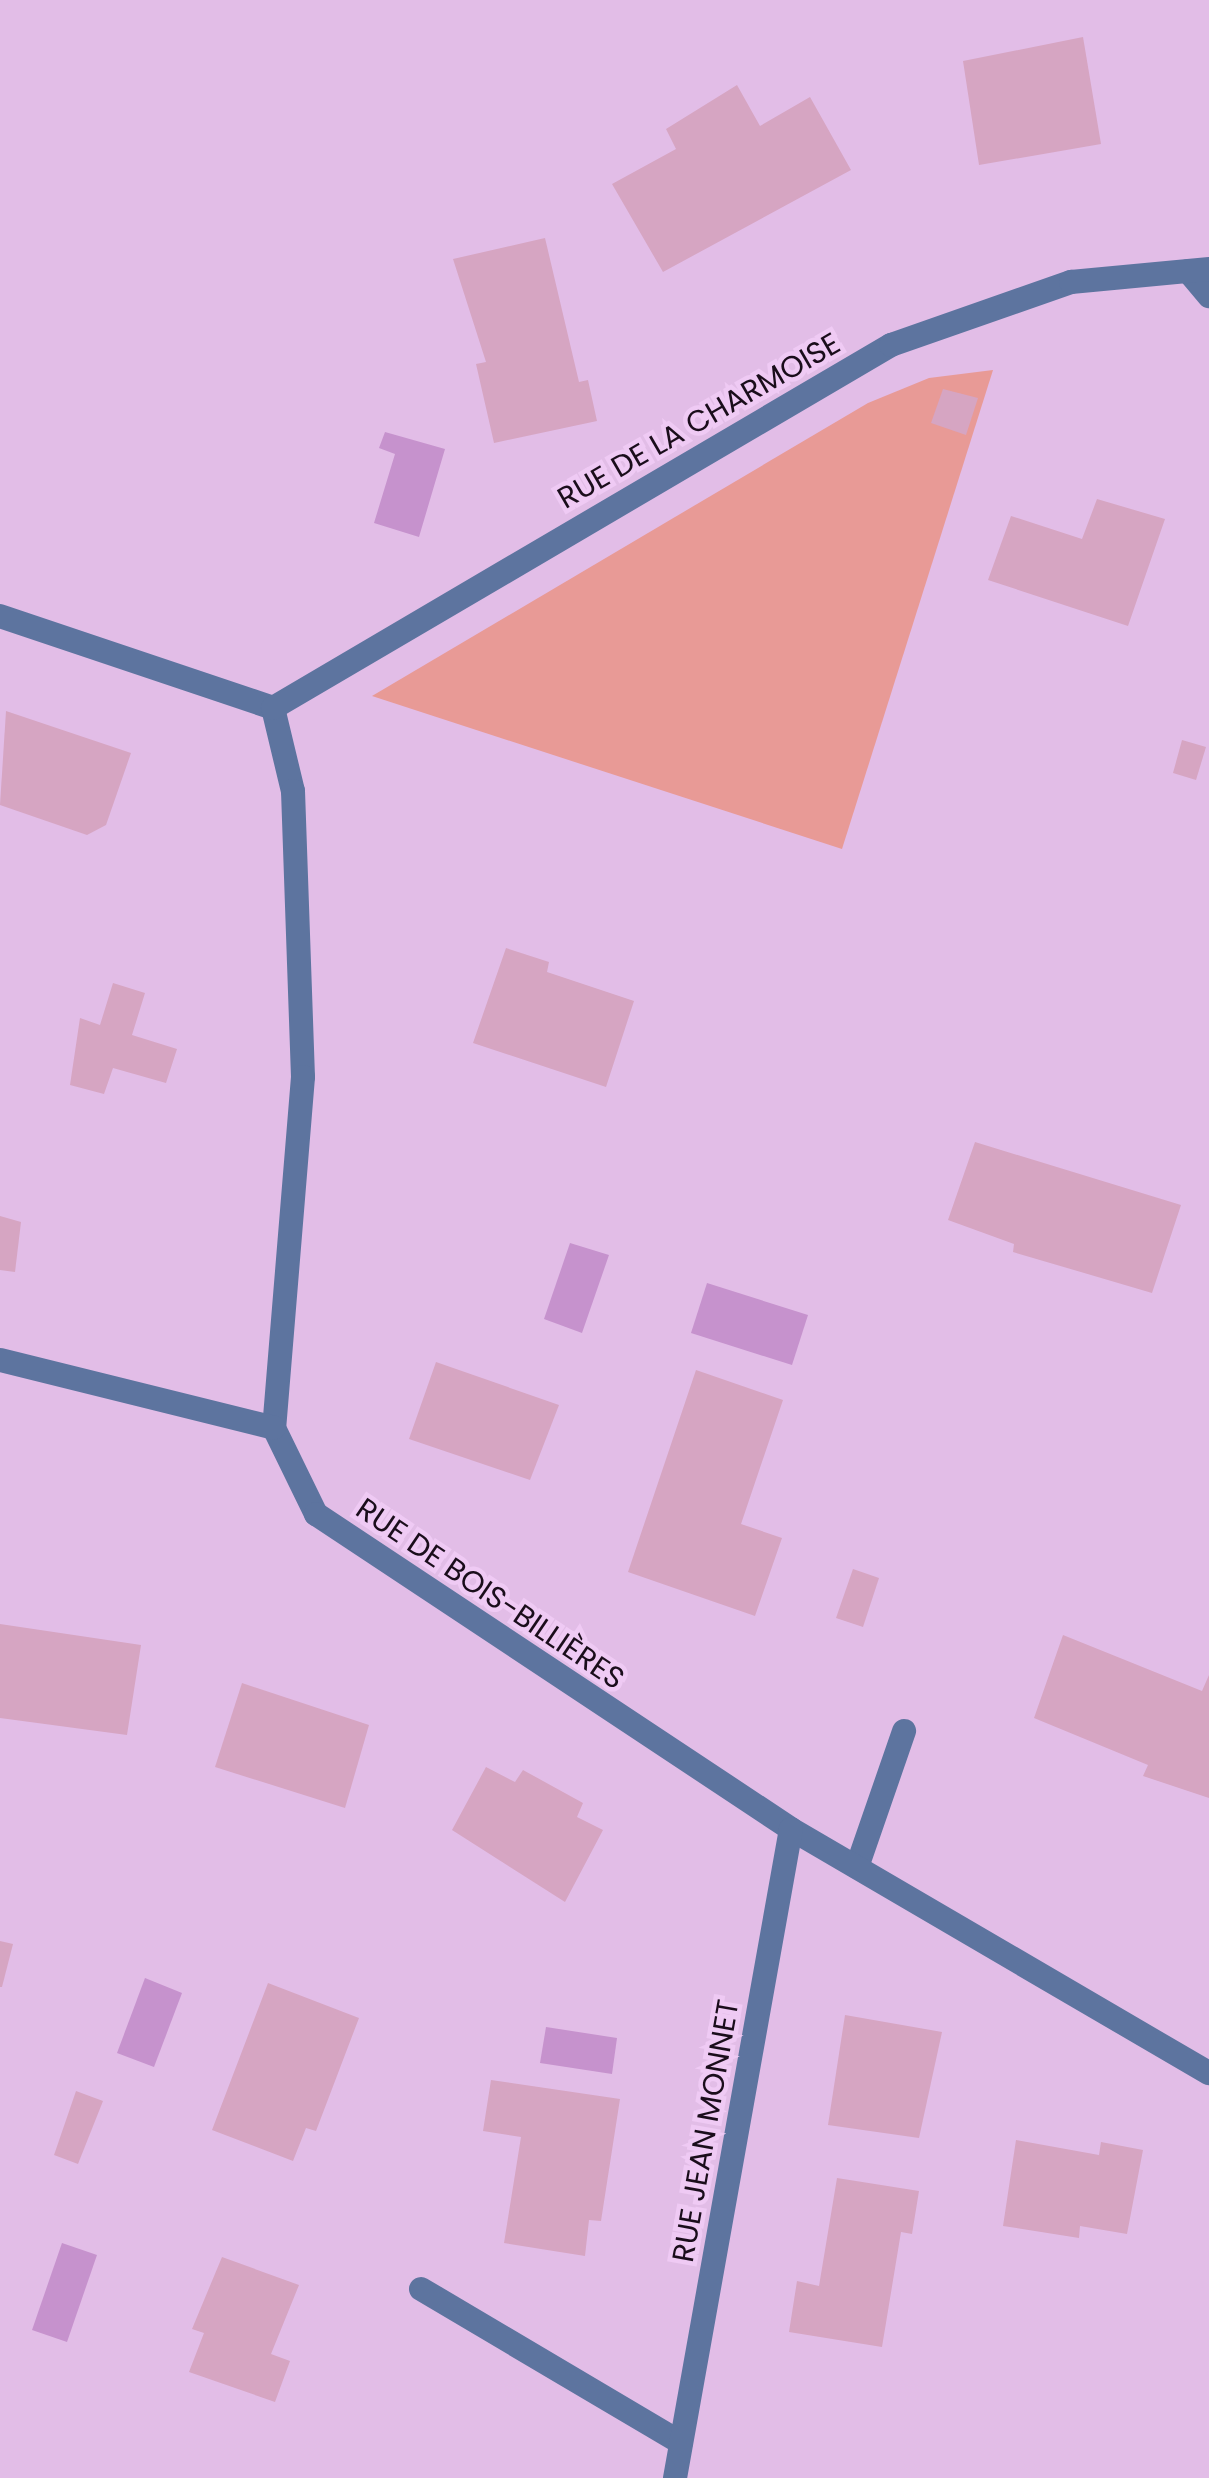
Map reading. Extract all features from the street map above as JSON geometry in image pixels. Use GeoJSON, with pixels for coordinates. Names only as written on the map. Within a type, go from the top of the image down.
{"type":"FeatureCollection","features":[{"type":"Feature","properties":{"kind":"street","name":"RUE DE LA CHARMOISE"},"geometry":{"type":"LineString","coordinates":[[273,708],[891,345],[1071,282],[1199,270],[1209,296]]}},
{"type":"Feature","properties":{"kind":"street"},"geometry":{"type":"LineString","coordinates":[[0,616],[273,708],[293,791],[303,1077],[274,1428],[0,1360]]}},
{"type":"Feature","properties":{"kind":"street","name":"RUE DE BOIS-BILLIÈRES"},"geometry":{"type":"LineString","coordinates":[[274,1428],[316,1514],[790,1829],[1209,2073]]}},
{"type":"Feature","properties":{"kind":"street"},"geometry":{"type":"LineString","coordinates":[[857,1868],[904,1731]]}},
{"type":"Feature","properties":{"kind":"street","name":"RUE JEAN MONNET"},"geometry":{"type":"LineString","coordinates":[[675,2478],[790,1829]]}},
{"type":"Feature","properties":{"kind":"street"},"geometry":{"type":"LineString","coordinates":[[421,2289],[681,2443]]}},
{"type":"Feature","properties":{"kind":"shaded area"},"geometry":{"type":"Polygon","coordinates":[[[993,370],[842,849],[372,696],[868,403],[929,378],[993,370]]]}},
{"type":"Feature","properties":{"kind":"shaded area"},"geometry":{"type":"Polygon","coordinates":[[[385,432],[445,449],[419,537],[374,523],[395,454],[379,448],[385,432]]]}},
{"type":"Feature","properties":{"kind":"shaded area"},"geometry":{"type":"Polygon","coordinates":[[[570,1243],[609,1255],[582,1333],[544,1319],[570,1243]]]}},
{"type":"Feature","properties":{"kind":"shaded area"},"geometry":{"type":"Polygon","coordinates":[[[707,1283],[808,1315],[792,1365],[691,1333],[707,1283]]]}},
{"type":"Feature","properties":{"kind":"shaded area"},"geometry":{"type":"Polygon","coordinates":[[[145,1978],[182,1993],[154,2067],[117,2053],[145,1978]]]}},
{"type":"Feature","properties":{"kind":"shaded area"},"geometry":{"type":"Polygon","coordinates":[[[546,2027],[617,2038],[612,2074],[540,2063],[546,2027]]]}},
{"type":"Feature","properties":{"kind":"shaded area"},"geometry":{"type":"Polygon","coordinates":[[[62,2243],[97,2255],[67,2342],[32,2330],[62,2243]]]}},
{"type":"Feature","properties":{"kind":"building"},"geometry":{"type":"Polygon","coordinates":[[[1083,37],[1101,144],[979,165],[963,61],[1083,37]]]}},
{"type":"Feature","properties":{"kind":"building"},"geometry":{"type":"Polygon","coordinates":[[[737,85],[760,126],[810,97],[851,170],[663,272],[612,184],[676,149],[666,129],[737,85]]]}},
{"type":"Feature","properties":{"kind":"building"},"geometry":{"type":"Polygon","coordinates":[[[545,238],[579,382],[588,380],[597,421],[494,443],[476,364],[486,362],[453,259],[545,238]]]}},
{"type":"Feature","properties":{"kind":"building"},"geometry":{"type":"Polygon","coordinates":[[[943,389],[978,398],[966,435],[931,423],[943,389]]]}},
{"type":"Feature","properties":{"kind":"building"},"geometry":{"type":"Polygon","coordinates":[[[1097,499],[1165,519],[1128,626],[988,580],[1011,516],[1082,539],[1097,499]]]}},
{"type":"Feature","properties":{"kind":"building"},"geometry":{"type":"Polygon","coordinates":[[[6,711],[131,753],[106,825],[87,835],[0,805],[6,711]]]}},
{"type":"Feature","properties":{"kind":"building"},"geometry":{"type":"Polygon","coordinates":[[[1182,740],[1206,747],[1196,780],[1173,773],[1182,740]]]}},
{"type":"Feature","properties":{"kind":"building"},"geometry":{"type":"Polygon","coordinates":[[[506,948],[549,962],[547,972],[634,1001],[606,1087],[473,1043],[506,948]]]}},
{"type":"Feature","properties":{"kind":"building"},"geometry":{"type":"Polygon","coordinates":[[[113,983],[145,993],[132,1035],[177,1049],[166,1083],[113,1068],[104,1094],[70,1085],[80,1018],[100,1025],[113,983]]]}},
{"type":"Feature","properties":{"kind":"building"},"geometry":{"type":"Polygon","coordinates":[[[975,1142],[1181,1205],[1152,1293],[1013,1252],[1014,1244],[948,1220],[975,1142]]]}},
{"type":"Feature","properties":{"kind":"building"},"geometry":{"type":"Polygon","coordinates":[[[0,1216],[21,1222],[15,1272],[0,1270],[0,1216]]]}},
{"type":"Feature","properties":{"kind":"building"},"geometry":{"type":"Polygon","coordinates":[[[436,1362],[559,1405],[530,1480],[409,1439],[436,1362]]]}},
{"type":"Feature","properties":{"kind":"building"},"geometry":{"type":"Polygon","coordinates":[[[696,1370],[783,1400],[741,1524],[782,1538],[755,1616],[628,1572],[696,1370]]]}},
{"type":"Feature","properties":{"kind":"building"},"geometry":{"type":"Polygon","coordinates":[[[853,1569],[879,1578],[863,1627],[836,1618],[853,1569]]]}},
{"type":"Feature","properties":{"kind":"building"},"geometry":{"type":"Polygon","coordinates":[[[0,1624],[141,1645],[127,1735],[0,1718],[0,1624]]]}},
{"type":"Feature","properties":{"kind":"building"},"geometry":{"type":"Polygon","coordinates":[[[1063,1635],[1202,1691],[1209,1675],[1209,1798],[1143,1776],[1148,1765],[1034,1718],[1063,1635]]]}},
{"type":"Feature","properties":{"kind":"building"},"geometry":{"type":"Polygon","coordinates":[[[242,1683],[369,1725],[345,1808],[215,1767],[242,1683]]]}},
{"type":"Feature","properties":{"kind":"building"},"geometry":{"type":"Polygon","coordinates":[[[486,1767],[515,1782],[523,1770],[583,1803],[577,1817],[603,1830],[565,1902],[452,1830],[486,1767]]]}},
{"type":"Feature","properties":{"kind":"building"},"geometry":{"type":"Polygon","coordinates":[[[0,1941],[13,1944],[2,1987],[0,1987],[0,1941]]]}},
{"type":"Feature","properties":{"kind":"building"},"geometry":{"type":"Polygon","coordinates":[[[268,1983],[359,2018],[316,2131],[306,2128],[293,2161],[212,2130],[268,1983]]]}},
{"type":"Feature","properties":{"kind":"building"},"geometry":{"type":"Polygon","coordinates":[[[845,2015],[942,2032],[919,2138],[828,2125],[845,2015]]]}},
{"type":"Feature","properties":{"kind":"building"},"geometry":{"type":"Polygon","coordinates":[[[491,2080],[620,2099],[601,2221],[589,2220],[585,2256],[504,2243],[521,2137],[483,2131],[491,2080]]]}},
{"type":"Feature","properties":{"kind":"building"},"geometry":{"type":"Polygon","coordinates":[[[76,2091],[103,2101],[78,2164],[54,2155],[76,2091]]]}},
{"type":"Feature","properties":{"kind":"building"},"geometry":{"type":"Polygon","coordinates":[[[1016,2140],[1099,2155],[1101,2142],[1143,2150],[1127,2234],[1080,2226],[1079,2238],[1003,2226],[1016,2140]]]}},
{"type":"Feature","properties":{"kind":"building"},"geometry":{"type":"Polygon","coordinates":[[[837,2178],[919,2191],[912,2234],[901,2232],[882,2347],[789,2332],[797,2281],[819,2286],[837,2178]]]}},
{"type":"Feature","properties":{"kind":"building"},"geometry":{"type":"Polygon","coordinates":[[[222,2257],[299,2285],[271,2354],[290,2361],[275,2402],[189,2372],[204,2333],[192,2329],[222,2257]]]}}]}
